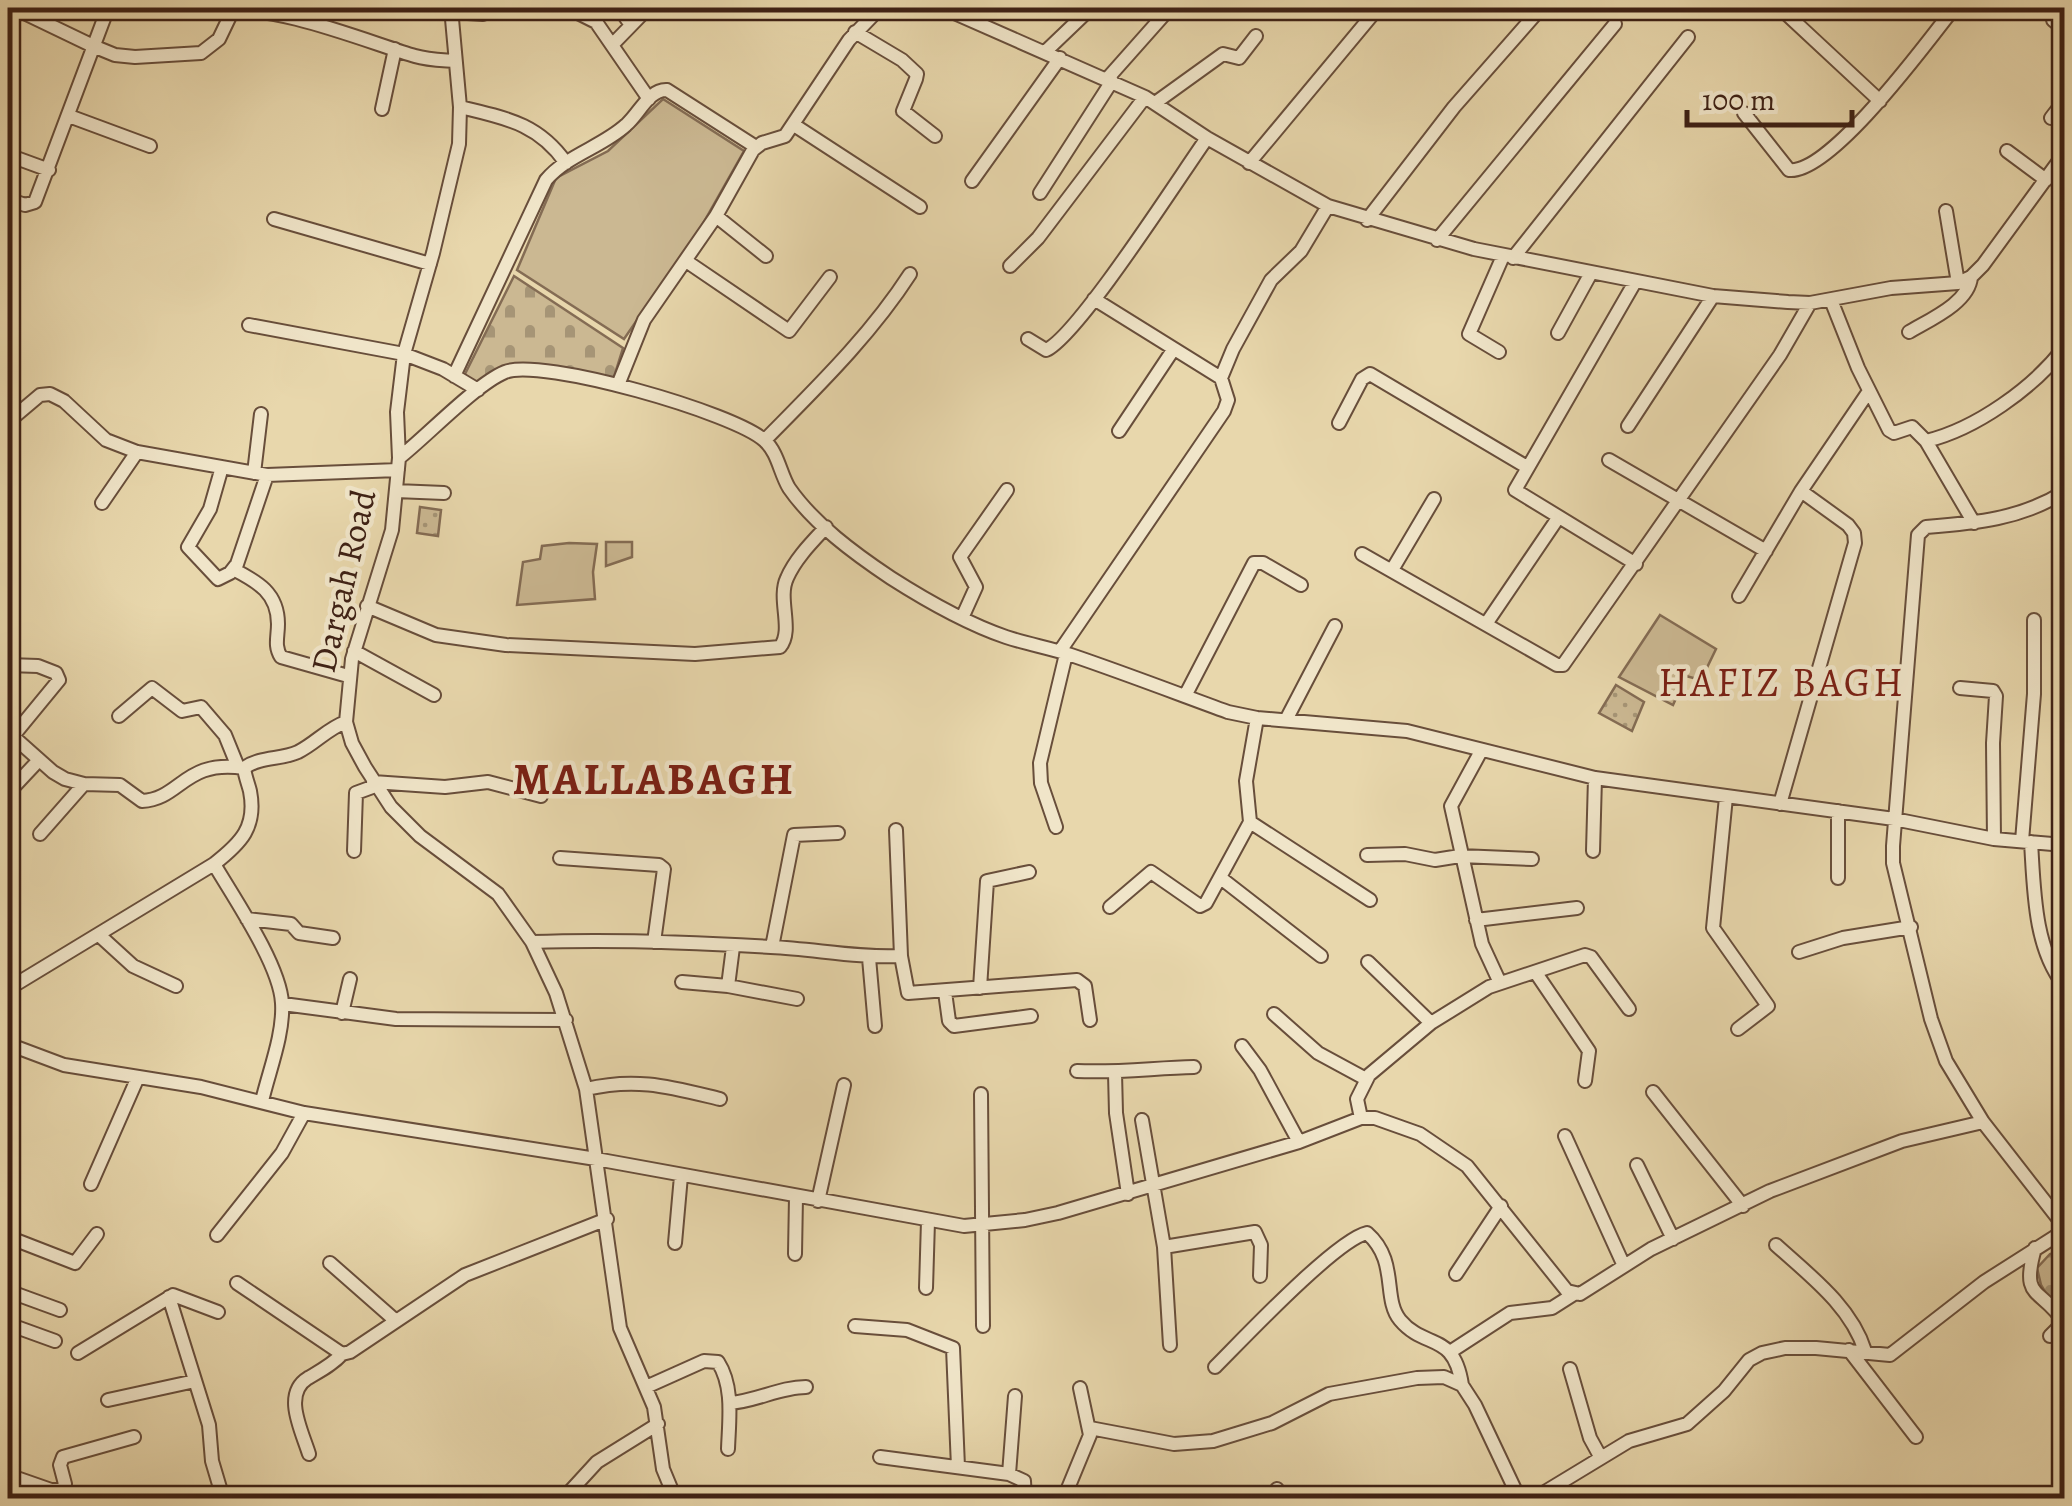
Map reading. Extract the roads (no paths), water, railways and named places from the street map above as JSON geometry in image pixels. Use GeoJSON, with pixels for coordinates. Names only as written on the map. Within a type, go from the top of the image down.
{"type":"FeatureCollection","features":[{"type":"Feature","properties":{"kind":"street"},"geometry":{"type":"LineString","coordinates":[[14,8],[115,55],[201,54],[219,39],[231,14],[246,11],[290,18],[414,56],[455,61]]}},
{"type":"Feature","properties":{"kind":"street"},"geometry":{"type":"LineString","coordinates":[[8,198],[32,205],[108,8]]}},
{"type":"Feature","properties":{"kind":"street"},"geometry":{"type":"LineString","coordinates":[[452,10],[483,14],[497,8]]}},
{"type":"Feature","properties":{"kind":"street"},"geometry":{"type":"LineString","coordinates":[[544,8],[587,16],[650,98]]}},
{"type":"Feature","properties":{"kind":"street"},"geometry":{"type":"LineString","coordinates":[[618,8],[631,25]]}},
{"type":"Feature","properties":{"kind":"street"},"geometry":{"type":"LineString","coordinates":[[612,45],[648,8]]}},
{"type":"Feature","properties":{"kind":"street"},"geometry":{"type":"LineString","coordinates":[[618,386],[644,320],[716,216],[756,146],[785,136],[855,32],[880,8]]}},
{"type":"Feature","properties":{"kind":"street"},"geometry":{"type":"LineString","coordinates":[[944,8],[1150,100],[1206,138],[1328,206],[1508,257],[1713,296],[1810,302],[1964,280],[2064,154]]}},
{"type":"Feature","properties":{"kind":"street"},"geometry":{"type":"LineString","coordinates":[[1045,52],[1091,8]]}},
{"type":"Feature","properties":{"kind":"street"},"geometry":{"type":"LineString","coordinates":[[1040,193],[1110,80],[1170,8]]}},
{"type":"Feature","properties":{"kind":"street"},"geometry":{"type":"LineString","coordinates":[[1249,163],[1378,8]]}},
{"type":"Feature","properties":{"kind":"street"},"geometry":{"type":"LineString","coordinates":[[1367,220],[1446,117],[1541,8]]}},
{"type":"Feature","properties":{"kind":"street"},"geometry":{"type":"LineString","coordinates":[[1780,8],[1880,101]]}},
{"type":"Feature","properties":{"kind":"street"},"geometry":{"type":"LineString","coordinates":[[1744,112],[1793,172],[1822,154],[1880,101],[1954,8]]}},
{"type":"Feature","properties":{"kind":"street","name":"Dargah Road"},"geometry":{"type":"LineString","coordinates":[[452,10],[460,107],[456,162],[404,354],[396,412],[396,491],[386,554],[348,676],[346,722],[352,743],[374,784],[404,822],[498,894],[532,942],[566,1020],[586,1089],[620,1328],[658,1424],[663,1469],[675,1498]]}},
{"type":"Feature","properties":{"kind":"street"},"geometry":{"type":"LineString","coordinates":[[2052,20],[2064,29]]}},
{"type":"Feature","properties":{"kind":"street"},"geometry":{"type":"LineString","coordinates":[[1437,240],[1615,24]]}},
{"type":"Feature","properties":{"kind":"street"},"geometry":{"type":"LineString","coordinates":[[855,32],[902,60],[917,74],[903,112],[936,136]]}},
{"type":"Feature","properties":{"kind":"street"},"geometry":{"type":"LineString","coordinates":[[1010,266],[1038,238],[1150,100],[1222,54],[1239,58],[1256,36]]}},
{"type":"Feature","properties":{"kind":"street"},"geometry":{"type":"LineString","coordinates":[[1499,352],[1469,334],[1508,257],[1688,37]]}},
{"type":"Feature","properties":{"kind":"street"},"geometry":{"type":"LineString","coordinates":[[382,109],[396,48]]}},
{"type":"Feature","properties":{"kind":"street"},"geometry":{"type":"LineString","coordinates":[[972,181],[1060,58]]}},
{"type":"Feature","properties":{"kind":"street"},"geometry":{"type":"LineString","coordinates":[[454,376],[552,173],[610,138],[659,90],[668,90],[756,146]]}},
{"type":"Feature","properties":{"kind":"street"},"geometry":{"type":"LineString","coordinates":[[2052,118],[2064,102]]}},
{"type":"Feature","properties":{"kind":"street"},"geometry":{"type":"LineString","coordinates":[[460,107],[534,130],[546,138],[566,163]]}},
{"type":"Feature","properties":{"kind":"street"},"geometry":{"type":"LineString","coordinates":[[69,116],[150,146]]}},
{"type":"Feature","properties":{"kind":"street"},"geometry":{"type":"LineString","coordinates":[[794,125],[920,207]]}},
{"type":"Feature","properties":{"kind":"street"},"geometry":{"type":"LineString","coordinates":[[1028,339],[1046,350],[1053,347],[1094,299],[1206,138]]}},
{"type":"Feature","properties":{"kind":"street"},"geometry":{"type":"LineString","coordinates":[[2007,151],[2046,180]]}},
{"type":"Feature","properties":{"kind":"street"},"geometry":{"type":"LineString","coordinates":[[8,155],[48,170]]}},
{"type":"Feature","properties":{"kind":"street"},"geometry":{"type":"LineString","coordinates":[[1221,378],[1271,280],[1300,251],[1328,206]]}},
{"type":"Feature","properties":{"kind":"street"},"geometry":{"type":"LineString","coordinates":[[1908,332],[1968,290],[1946,211]]}},
{"type":"Feature","properties":{"kind":"street"},"geometry":{"type":"LineString","coordinates":[[716,216],[766,256]]}},
{"type":"Feature","properties":{"kind":"street"},"geometry":{"type":"LineString","coordinates":[[274,218],[430,264]]}},
{"type":"Feature","properties":{"kind":"street"},"geometry":{"type":"LineString","coordinates":[[686,261],[789,331],[830,276]]}},
{"type":"Feature","properties":{"kind":"street"},"geometry":{"type":"LineString","coordinates":[[1558,333],[1592,273]]}},
{"type":"Feature","properties":{"kind":"street"},"geometry":{"type":"LineString","coordinates":[[765,440],[862,339],[910,274]]}},
{"type":"Feature","properties":{"kind":"street"},"geometry":{"type":"LineString","coordinates":[[1635,282],[1515,490],[1636,564]]}},
{"type":"Feature","properties":{"kind":"street"},"geometry":{"type":"LineString","coordinates":[[1628,426],[1713,296]]}},
{"type":"Feature","properties":{"kind":"street"},"geometry":{"type":"LineString","coordinates":[[1056,827],[1041,783],[1040,763],[1063,653],[1228,400],[1221,378],[1094,299]]}},
{"type":"Feature","properties":{"kind":"street"},"geometry":{"type":"LineString","coordinates":[[1831,300],[1869,391],[1892,433],[1912,427],[1926,441],[1974,523]]}},
{"type":"Feature","properties":{"kind":"street"},"geometry":{"type":"LineString","coordinates":[[1362,554],[1563,665],[1780,354],[1810,302]]}},
{"type":"Feature","properties":{"kind":"street"},"geometry":{"type":"LineString","coordinates":[[249,324],[404,354],[478,390]]}},
{"type":"Feature","properties":{"kind":"street"},"geometry":{"type":"LineString","coordinates":[[1926,441],[2012,398],[2050,366],[2064,348]]}},
{"type":"Feature","properties":{"kind":"street"},"geometry":{"type":"LineString","coordinates":[[1119,431],[1173,350]]}},
{"type":"Feature","properties":{"kind":"street"},"geometry":{"type":"LineString","coordinates":[[8,422],[40,395],[50,394],[64,401],[106,440],[137,452],[260,474],[398,464],[478,390],[510,370],[531,370],[618,386],[717,415],[765,440],[800,503],[826,527],[888,576],[962,618],[1008,638],[1185,696],[1257,718],[1408,731],[1595,778],[1894,819],[1994,839],[2064,845]]}},
{"type":"Feature","properties":{"kind":"street"},"geometry":{"type":"LineString","coordinates":[[1338,423],[1362,378],[1370,374],[1528,467]]}},
{"type":"Feature","properties":{"kind":"street"},"geometry":{"type":"LineString","coordinates":[[1739,596],[1800,492],[1869,391]]}},
{"type":"Feature","properties":{"kind":"street"},"geometry":{"type":"LineString","coordinates":[[222,467],[210,510],[188,547],[218,579],[234,569],[260,474],[261,414]]}},
{"type":"Feature","properties":{"kind":"street"},"geometry":{"type":"LineString","coordinates":[[102,503],[137,452]]}},
{"type":"Feature","properties":{"kind":"street"},"geometry":{"type":"LineString","coordinates":[[1609,460],[1766,550]]}},
{"type":"Feature","properties":{"kind":"street"},"geometry":{"type":"LineString","coordinates":[[962,618],[976,587],[960,557],[1007,490]]}},
{"type":"Feature","properties":{"kind":"street"},"geometry":{"type":"LineString","coordinates":[[396,491],[444,494]]}},
{"type":"Feature","properties":{"kind":"street"},"geometry":{"type":"LineString","coordinates":[[1780,804],[1855,543],[1854,532],[1848,526],[1800,492]]}},
{"type":"Feature","properties":{"kind":"street"},"geometry":{"type":"LineString","coordinates":[[1535,1498],[1629,1441],[1687,1424],[1724,1391],[1749,1360],[1762,1354],[1785,1348],[1865,1351],[1882,1356],[1897,1351],[1944,1310],[2064,1228],[1983,1122],[1937,1040],[1893,863],[1918,536],[1926,528],[2020,514],[2064,492]]}},
{"type":"Feature","properties":{"kind":"street"},"geometry":{"type":"LineString","coordinates":[[1392,570],[1434,499]]}},
{"type":"Feature","properties":{"kind":"street"},"geometry":{"type":"LineString","coordinates":[[1486,624],[1558,518]]}},
{"type":"Feature","properties":{"kind":"street"},"geometry":{"type":"LineString","coordinates":[[367,606],[436,635],[506,645],[695,654],[780,648],[785,640],[786,579],[826,527]]}},
{"type":"Feature","properties":{"kind":"street"},"geometry":{"type":"LineString","coordinates":[[1185,696],[1254,563],[1262,563],[1301,585]]}},
{"type":"Feature","properties":{"kind":"street"},"geometry":{"type":"LineString","coordinates":[[234,569],[257,581],[270,594],[278,619],[277,651],[281,657],[348,676]]}},
{"type":"Feature","properties":{"kind":"street"},"geometry":{"type":"LineString","coordinates":[[2034,620],[2026,842],[2043,940],[2049,961],[2064,985]]}},
{"type":"Feature","properties":{"kind":"street"},"geometry":{"type":"LineString","coordinates":[[1286,720],[1336,626]]}},
{"type":"Feature","properties":{"kind":"street"},"geometry":{"type":"LineString","coordinates":[[354,651],[434,695]]}},
{"type":"Feature","properties":{"kind":"street"},"geometry":{"type":"LineString","coordinates":[[8,665],[48,669],[56,672],[59,680],[10,734],[66,780],[120,784],[148,802],[199,770],[241,768],[260,759],[299,752],[346,722]]}},
{"type":"Feature","properties":{"kind":"street"},"geometry":{"type":"LineString","coordinates":[[8,989],[214,864],[234,849],[250,829],[252,813],[241,768],[225,736],[200,707],[182,710],[152,688],[119,716]]}},
{"type":"Feature","properties":{"kind":"street"},"geometry":{"type":"LineString","coordinates":[[1960,688],[1993,691],[1996,696],[1994,839]]}},
{"type":"Feature","properties":{"kind":"street"},"geometry":{"type":"LineString","coordinates":[[1110,908],[1148,872],[1200,906],[1206,904],[1250,822],[1246,781],[1257,718]]}},
{"type":"Feature","properties":{"kind":"street"},"geometry":{"type":"LineString","coordinates":[[1481,750],[1450,806],[1476,920],[1490,966],[1500,983]]}},
{"type":"Feature","properties":{"kind":"street"},"geometry":{"type":"LineString","coordinates":[[8,794],[38,760]]}},
{"type":"Feature","properties":{"kind":"street"},"geometry":{"type":"LineString","coordinates":[[1593,851],[1595,778]]}},
{"type":"Feature","properties":{"kind":"street"},"geometry":{"type":"LineString","coordinates":[[354,851],[356,793],[374,784],[446,787],[488,782],[540,796]]}},
{"type":"Feature","properties":{"kind":"street"},"geometry":{"type":"LineString","coordinates":[[40,834],[84,784]]}},
{"type":"Feature","properties":{"kind":"street"},"geometry":{"type":"LineString","coordinates":[[1726,796],[1713,928],[1768,1006],[1738,1029]]}},
{"type":"Feature","properties":{"kind":"street"},"geometry":{"type":"LineString","coordinates":[[1838,812],[1838,878]]}},
{"type":"Feature","properties":{"kind":"street"},"geometry":{"type":"LineString","coordinates":[[1250,822],[1370,900]]}},
{"type":"Feature","properties":{"kind":"street"},"geometry":{"type":"LineString","coordinates":[[896,830],[900,956],[908,993],[1082,982],[1090,1020]]}},
{"type":"Feature","properties":{"kind":"street"},"geometry":{"type":"LineString","coordinates":[[772,946],[791,840],[798,833],[838,833]]}},
{"type":"Feature","properties":{"kind":"street"},"geometry":{"type":"LineString","coordinates":[[1368,855],[1397,854],[1435,860],[1460,856],[1532,859]]}},
{"type":"Feature","properties":{"kind":"street"},"geometry":{"type":"LineString","coordinates":[[560,858],[664,869],[654,942]]}},
{"type":"Feature","properties":{"kind":"street"},"geometry":{"type":"LineString","coordinates":[[214,864],[247,919],[283,1004],[262,1101]]}},
{"type":"Feature","properties":{"kind":"street"},"geometry":{"type":"LineString","coordinates":[[980,988],[987,881],[1029,872]]}},
{"type":"Feature","properties":{"kind":"street"},"geometry":{"type":"LineString","coordinates":[[1222,879],[1322,956]]}},
{"type":"Feature","properties":{"kind":"street"},"geometry":{"type":"LineString","coordinates":[[1476,920],[1577,908]]}},
{"type":"Feature","properties":{"kind":"street"},"geometry":{"type":"LineString","coordinates":[[247,919],[291,924],[298,933],[333,938]]}},
{"type":"Feature","properties":{"kind":"street"},"geometry":{"type":"LineString","coordinates":[[1800,952],[1843,938],[1911,927]]}},
{"type":"Feature","properties":{"kind":"street"},"geometry":{"type":"LineString","coordinates":[[99,936],[133,966],[176,986]]}},
{"type":"Feature","properties":{"kind":"street"},"geometry":{"type":"LineString","coordinates":[[532,942],[772,946],[870,958],[900,956]]}},
{"type":"Feature","properties":{"kind":"street"},"geometry":{"type":"LineString","coordinates":[[728,986],[733,946]]}},
{"type":"Feature","properties":{"kind":"street"},"geometry":{"type":"LineString","coordinates":[[1361,1118],[1356,1099],[1366,1079],[1430,1023],[1500,983],[1586,954],[1630,1009]]}},
{"type":"Feature","properties":{"kind":"street"},"geometry":{"type":"LineString","coordinates":[[870,958],[875,1026]]}},
{"type":"Feature","properties":{"kind":"street"},"geometry":{"type":"LineString","coordinates":[[1368,962],[1430,1023]]}},
{"type":"Feature","properties":{"kind":"street"},"geometry":{"type":"LineString","coordinates":[[1536,973],[1589,1051],[1585,1081]]}},
{"type":"Feature","properties":{"kind":"street"},"geometry":{"type":"LineString","coordinates":[[342,1014],[350,980]]}},
{"type":"Feature","properties":{"kind":"street"},"geometry":{"type":"LineString","coordinates":[[682,982],[796,999]]}},
{"type":"Feature","properties":{"kind":"street"},"geometry":{"type":"LineString","coordinates":[[945,992],[949,1021],[954,1026],[1031,1016]]}},
{"type":"Feature","properties":{"kind":"street"},"geometry":{"type":"LineString","coordinates":[[283,1004],[342,1014],[431,1020],[566,1020]]}},
{"type":"Feature","properties":{"kind":"street"},"geometry":{"type":"LineString","coordinates":[[1274,1014],[1318,1052],[1366,1079]]}},
{"type":"Feature","properties":{"kind":"street"},"geometry":{"type":"LineString","coordinates":[[8,1044],[64,1065],[262,1101],[304,1113],[596,1159],[928,1221],[982,1225],[1025,1220],[1128,1194],[1299,1142],[1361,1118],[1390,1120],[1448,1150],[1466,1166],[1567,1291],[1574,1294]]}},
{"type":"Feature","properties":{"kind":"street"},"geometry":{"type":"LineString","coordinates":[[1242,1046],[1260,1070],[1299,1142]]}},
{"type":"Feature","properties":{"kind":"street"},"geometry":{"type":"LineString","coordinates":[[1078,1072],[1194,1067]]}},
{"type":"Feature","properties":{"kind":"street"},"geometry":{"type":"LineString","coordinates":[[1115,1073],[1116,1114],[1128,1194]]}},
{"type":"Feature","properties":{"kind":"street"},"geometry":{"type":"LineString","coordinates":[[91,1184],[138,1077]]}},
{"type":"Feature","properties":{"kind":"street"},"geometry":{"type":"LineString","coordinates":[[586,1089],[629,1081],[648,1082],[720,1099]]}},
{"type":"Feature","properties":{"kind":"street"},"geometry":{"type":"LineString","coordinates":[[818,1201],[844,1085]]}},
{"type":"Feature","properties":{"kind":"street"},"geometry":{"type":"LineString","coordinates":[[1652,1092],[1742,1206]]}},
{"type":"Feature","properties":{"kind":"street"},"geometry":{"type":"LineString","coordinates":[[981,1094],[982,1326]]}},
{"type":"Feature","properties":{"kind":"street"},"geometry":{"type":"LineString","coordinates":[[216,1235],[282,1153],[304,1113]]}},
{"type":"Feature","properties":{"kind":"street"},"geometry":{"type":"LineString","coordinates":[[1142,1120],[1164,1247],[1170,1345]]}},
{"type":"Feature","properties":{"kind":"street"},"geometry":{"type":"LineString","coordinates":[[1450,1352],[1510,1313],[1552,1308],[1673,1238],[1770,1191],[1889,1146],[1983,1122]]}},
{"type":"Feature","properties":{"kind":"street"},"geometry":{"type":"LineString","coordinates":[[1565,1136],[1624,1266]]}},
{"type":"Feature","properties":{"kind":"street"},"geometry":{"type":"LineString","coordinates":[[1637,1165],[1673,1238]]}},
{"type":"Feature","properties":{"kind":"street"},"geometry":{"type":"LineString","coordinates":[[674,1243],[681,1176]]}},
{"type":"Feature","properties":{"kind":"street"},"geometry":{"type":"LineString","coordinates":[[795,1254],[796,1197]]}},
{"type":"Feature","properties":{"kind":"street"},"geometry":{"type":"LineString","coordinates":[[1456,1274],[1501,1206]]}},
{"type":"Feature","properties":{"kind":"street"},"geometry":{"type":"LineString","coordinates":[[309,1454],[294,1403],[295,1390],[301,1382],[465,1274],[607,1219]]}},
{"type":"Feature","properties":{"kind":"street"},"geometry":{"type":"LineString","coordinates":[[926,1288],[928,1221]]}},
{"type":"Feature","properties":{"kind":"street"},"geometry":{"type":"LineString","coordinates":[[1164,1247],[1255,1232],[1261,1245],[1260,1276]]}},
{"type":"Feature","properties":{"kind":"street"},"geometry":{"type":"LineString","coordinates":[[1214,1367],[1307,1278],[1354,1238],[1368,1232],[1388,1268],[1393,1309],[1401,1321],[1456,1359],[1462,1385],[1520,1498]]}},
{"type":"Feature","properties":{"kind":"street"},"geometry":{"type":"LineString","coordinates":[[8,1238],[75,1263],[97,1234]]}},
{"type":"Feature","properties":{"kind":"street"},"geometry":{"type":"LineString","coordinates":[[1776,1245],[1832,1298],[1854,1326],[1865,1351]]}},
{"type":"Feature","properties":{"kind":"street"},"geometry":{"type":"LineString","coordinates":[[2035,1248],[2029,1268],[2032,1289],[2064,1322],[2050,1336]]}},
{"type":"Feature","properties":{"kind":"street"},"geometry":{"type":"LineString","coordinates":[[330,1263],[396,1321]]}},
{"type":"Feature","properties":{"kind":"street"},"geometry":{"type":"LineString","coordinates":[[236,1283],[342,1354]]}},
{"type":"Feature","properties":{"kind":"street"},"geometry":{"type":"LineString","coordinates":[[8,1291],[60,1310]]}},
{"type":"Feature","properties":{"kind":"street"},"geometry":{"type":"LineString","coordinates":[[170,1297],[210,1425],[212,1460],[222,1498]]}},
{"type":"Feature","properties":{"kind":"street"},"geometry":{"type":"LineString","coordinates":[[78,1353],[170,1297],[183,1297],[218,1312]]}},
{"type":"Feature","properties":{"kind":"street"},"geometry":{"type":"LineString","coordinates":[[8,1324],[54,1340]]}},
{"type":"Feature","properties":{"kind":"street"},"geometry":{"type":"LineString","coordinates":[[855,1326],[907,1330],[953,1348],[958,1467]]}},
{"type":"Feature","properties":{"kind":"street"},"geometry":{"type":"LineString","coordinates":[[1849,1350],[1916,1437]]}},
{"type":"Feature","properties":{"kind":"street"},"geometry":{"type":"LineString","coordinates":[[646,1387],[671,1373],[712,1360],[718,1362],[724,1371],[730,1403],[728,1448]]}},
{"type":"Feature","properties":{"kind":"street"},"geometry":{"type":"LineString","coordinates":[[1570,1369],[1590,1438],[1601,1458]]}},
{"type":"Feature","properties":{"kind":"street"},"geometry":{"type":"LineString","coordinates":[[1090,1428],[1159,1442],[1213,1441],[1272,1423],[1328,1394],[1417,1378],[1444,1377],[1462,1385]]}},
{"type":"Feature","properties":{"kind":"street"},"geometry":{"type":"LineString","coordinates":[[108,1400],[195,1380]]}},
{"type":"Feature","properties":{"kind":"street"},"geometry":{"type":"LineString","coordinates":[[730,1403],[750,1402],[791,1387],[806,1387]]}},
{"type":"Feature","properties":{"kind":"street"},"geometry":{"type":"LineString","coordinates":[[1064,1498],[1089,1440],[1090,1428],[1080,1388]]}},
{"type":"Feature","properties":{"kind":"street"},"geometry":{"type":"LineString","coordinates":[[1009,1474],[1015,1396]]}},
{"type":"Feature","properties":{"kind":"street"},"geometry":{"type":"LineString","coordinates":[[564,1498],[597,1462],[658,1424]]}},
{"type":"Feature","properties":{"kind":"street"},"geometry":{"type":"LineString","coordinates":[[10,1498],[9,1475],[60,1491],[66,1484],[60,1464],[62,1457],[134,1437]]}},
{"type":"Feature","properties":{"kind":"street"},"geometry":{"type":"LineString","coordinates":[[880,1457],[1009,1474],[1024,1481],[1025,1498]]}},
{"type":"Feature","properties":{"kind":"waterway"},"geometry":{"type":"LineString","coordinates":[[2052,1498],[2064,1490]]}},
{"type":"Feature","properties":{"kind":"district","name":"HAFIZ BAGH"},"geometry":{"type":"Point","coordinates":[1782,682]}},
{"type":"Feature","properties":{"kind":"district","name":"MALLABAGH"},"geometry":{"type":"Point","coordinates":[654,779]}}]}
